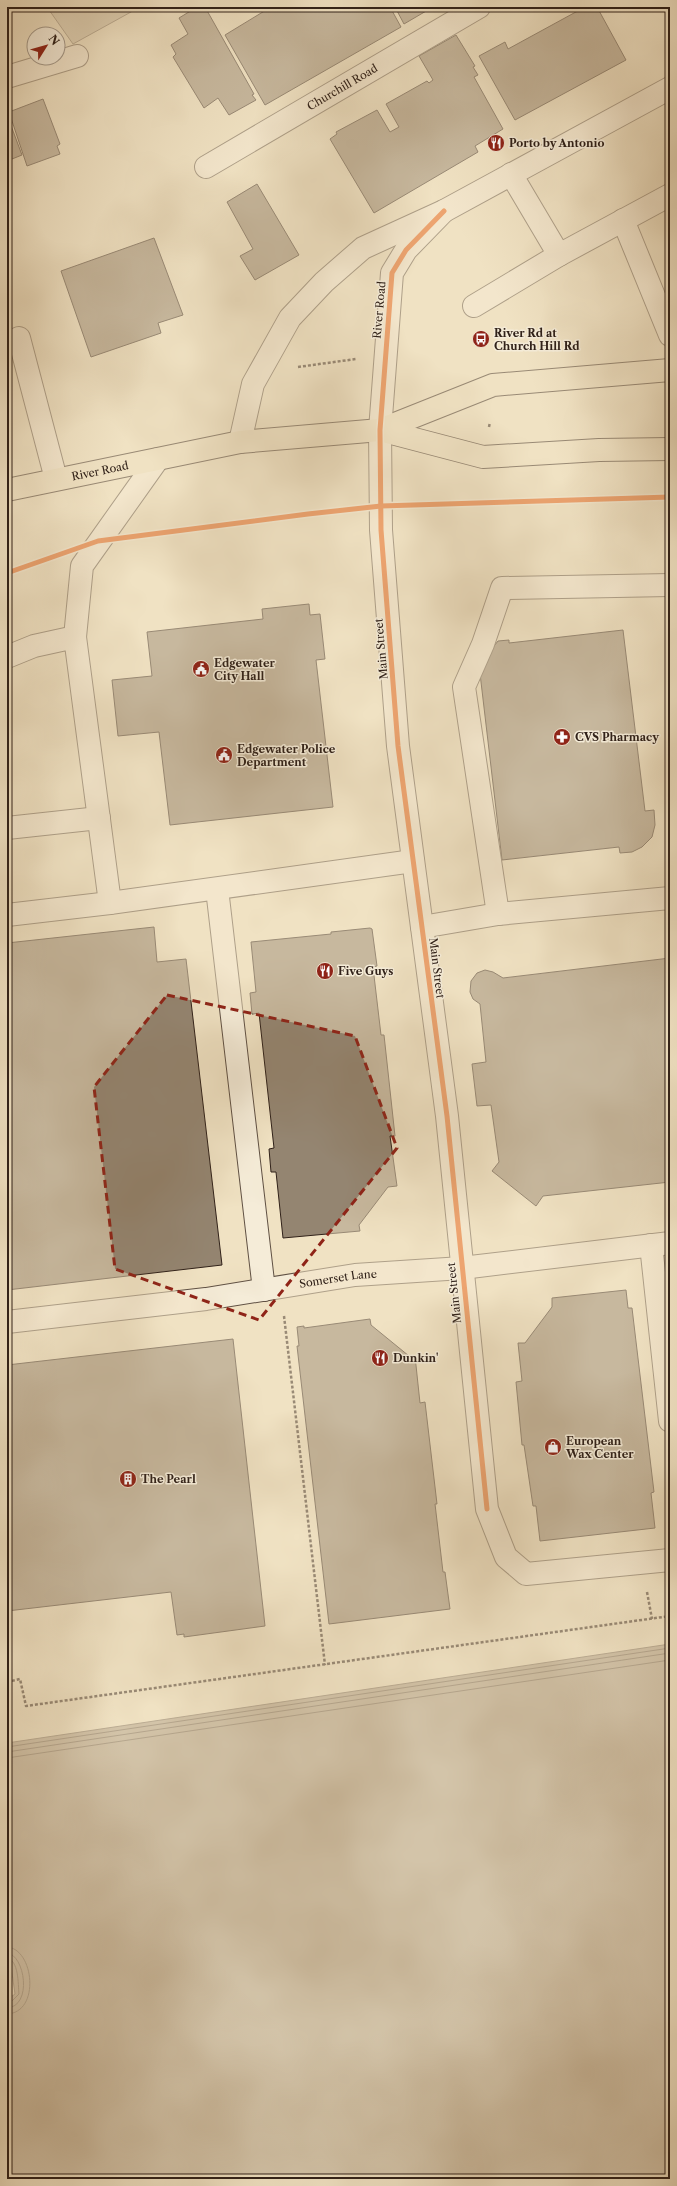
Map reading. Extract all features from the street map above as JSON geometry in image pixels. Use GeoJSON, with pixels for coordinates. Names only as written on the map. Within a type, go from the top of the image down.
{"type":"FeatureCollection","features":[{"type":"Feature","properties":{"kind":"main road","name":"River Road"},"geometry":{"type":"LineString","coordinates":[[7,490],[240,442],[380,430],[493,385],[670,370]]}},
{"type":"Feature","properties":{"kind":"main road","name":"River Road"},"geometry":{"type":"LineString","coordinates":[[380,430],[483,457],[599,450],[670,449]]}},
{"type":"Feature","properties":{"kind":"street","name":"Churchill Road"},"geometry":{"type":"LineString","coordinates":[[206,167],[479,7]]}},
{"type":"Feature","properties":{"kind":"street"},"geometry":{"type":"LineString","coordinates":[[7,77],[77,56]]}},
{"type":"Feature","properties":{"kind":"street","name":"River Road"},"geometry":{"type":"LineString","coordinates":[[240,442],[253,384],[290,318],[324,282],[363,248],[444,211],[670,88]]}},
{"type":"Feature","properties":{"kind":"street"},"geometry":{"type":"LineString","coordinates":[[511,174],[559,255]]}},
{"type":"Feature","properties":{"kind":"street"},"geometry":{"type":"LineString","coordinates":[[474,306],[559,255],[670,195]]}},
{"type":"Feature","properties":{"kind":"street","name":"River Road"},"geometry":{"type":"LineString","coordinates":[[380,430],[392,273],[406,250],[444,211]]}},
{"type":"Feature","properties":{"kind":"street"},"geometry":{"type":"LineString","coordinates":[[624,220],[670,335]]}},
{"type":"Feature","properties":{"kind":"street"},"geometry":{"type":"LineString","coordinates":[[19,338],[56,479]]}},
{"type":"Feature","properties":{"kind":"street","name":"Main Street"},"geometry":{"type":"LineString","coordinates":[[380,430],[381,530],[398,746],[447,1116],[487,1509],[506,1557],[526,1574],[670,1560]]}},
{"type":"Feature","properties":{"kind":"street"},"geometry":{"type":"LineString","coordinates":[[110,903],[75,637],[82,566],[158,459]]}},
{"type":"Feature","properties":{"kind":"street"},"geometry":{"type":"LineString","coordinates":[[498,914],[464,687],[483,644],[502,588],[670,585]]}},
{"type":"Feature","properties":{"kind":"street"},"geometry":{"type":"LineString","coordinates":[[7,657],[34,646],[75,637]]}},
{"type":"Feature","properties":{"kind":"street"},"geometry":{"type":"LineString","coordinates":[[7,828],[99,818]]}},
{"type":"Feature","properties":{"kind":"street"},"geometry":{"type":"LineString","coordinates":[[7,915],[216,889],[413,861]]}},
{"type":"Feature","properties":{"kind":"street"},"geometry":{"type":"LineString","coordinates":[[216,889],[272,1288]]}},
{"type":"Feature","properties":{"kind":"street"},"geometry":{"type":"LineString","coordinates":[[422,927],[498,914],[670,898]]}},
{"type":"Feature","properties":{"kind":"street"},"geometry":{"type":"LineString","coordinates":[[661,1244],[670,1421]]}},
{"type":"Feature","properties":{"kind":"street","name":"Somerset Lane"},"geometry":{"type":"LineString","coordinates":[[7,1322],[206,1299],[355,1275],[462,1268],[661,1244]]}},
{"type":"Feature","properties":{"kind":"path"},"geometry":{"type":"LineString","coordinates":[[294,367],[357,359]]}},
{"type":"Feature","properties":{"kind":"path"},"geometry":{"type":"LineString","coordinates":[[272,1288],[325,1665]]}},
{"type":"Feature","properties":{"kind":"path"},"geometry":{"type":"LineString","coordinates":[[7,1682],[20,1679],[26,1706],[670,1616]]}},
{"type":"Feature","properties":{"kind":"highlighted area"},"geometry":{"type":"Polygon","coordinates":[[[167,995],[355,1036],[397,1148],[259,1320],[115,1269],[94,1087],[167,995]]]}},
{"type":"Feature","properties":{"kind":"shaded area"},"geometry":{"type":"Polygon","coordinates":[[[47,7],[140,7],[73,44],[66,34],[66,26],[60,26],[47,7]]]}},
{"type":"Feature","properties":{"kind":"water"},"geometry":{"type":"Polygon","coordinates":[[[670,1644],[670,2179],[7,2179],[7,2000],[15,1994],[11,1966],[7,1960],[7,1743],[670,1644]]]}},
{"type":"Feature","properties":{"kind":"building"},"geometry":{"type":"Polygon","coordinates":[[[197,7],[205,7],[256,100],[229,115],[218,98],[204,108],[173,57],[176,54],[171,45],[188,34],[179,18],[197,7]]]}},
{"type":"Feature","properties":{"kind":"building"},"geometry":{"type":"Polygon","coordinates":[[[271,7],[390,7],[401,27],[265,105],[225,35],[271,7]]]}},
{"type":"Feature","properties":{"kind":"building"},"geometry":{"type":"Polygon","coordinates":[[[395,7],[433,7],[404,24],[395,7]]]}},
{"type":"Feature","properties":{"kind":"building"},"geometry":{"type":"Polygon","coordinates":[[[585,7],[597,7],[626,60],[515,120],[479,56],[505,42],[508,49],[585,7]]]}},
{"type":"Feature","properties":{"kind":"building"},"geometry":{"type":"Polygon","coordinates":[[[456,35],[475,66],[473,67],[478,75],[474,77],[503,129],[475,146],[478,152],[374,213],[330,139],[337,134],[336,132],[377,110],[390,132],[399,127],[386,104],[427,81],[429,83],[433,80],[419,56],[456,35]]]}},
{"type":"Feature","properties":{"kind":"building"},"geometry":{"type":"Polygon","coordinates":[[[43,99],[60,144],[57,146],[60,154],[27,166],[9,112],[43,99]]]}},
{"type":"Feature","properties":{"kind":"building"},"geometry":{"type":"Polygon","coordinates":[[[7,115],[22,155],[7,161],[7,115]]]}},
{"type":"Feature","properties":{"kind":"building"},"geometry":{"type":"Polygon","coordinates":[[[257,184],[299,255],[255,280],[240,256],[253,249],[227,202],[257,184]]]}},
{"type":"Feature","properties":{"kind":"building"},"geometry":{"type":"Polygon","coordinates":[[[154,238],[183,315],[158,323],[161,333],[91,357],[61,271],[154,238]]]}},
{"type":"Feature","properties":{"kind":"building"},"geometry":{"type":"Polygon","coordinates":[[[309,604],[310,615],[320,614],[325,659],[316,660],[333,807],[170,825],[159,732],[118,736],[112,680],[152,676],[147,632],[263,619],[262,609],[309,604]]]}},
{"type":"Feature","properties":{"kind":"building","name":"CVS Pharmacy"},"geometry":{"type":"Polygon","coordinates":[[[623,630],[645,811],[654,810],[655,825],[652,837],[642,847],[632,852],[620,853],[619,847],[502,860],[479,665],[498,641],[509,640],[509,643],[623,630]]]}},
{"type":"Feature","properties":{"kind":"building"},"geometry":{"type":"Polygon","coordinates":[[[154,927],[157,962],[186,959],[222,1265],[7,1290],[7,943],[154,927]]]}},
{"type":"Feature","properties":{"kind":"building"},"geometry":{"type":"Polygon","coordinates":[[[372,929],[377,966],[373,967],[381,1035],[384,1035],[395,1136],[390,1136],[397,1186],[388,1187],[359,1225],[360,1231],[283,1238],[276,1172],[271,1172],[269,1149],[274,1148],[259,1013],[252,1014],[250,993],[256,992],[251,942],[331,934],[331,932],[372,929]]]}},
{"type":"Feature","properties":{"kind":"building"},"geometry":{"type":"Polygon","coordinates":[[[670,958],[670,1182],[543,1196],[536,1206],[492,1171],[499,1162],[491,1105],[477,1106],[472,1064],[486,1062],[480,1004],[473,999],[470,992],[471,981],[477,973],[485,970],[493,972],[503,978],[670,958]]]}},
{"type":"Feature","properties":{"kind":"building"},"geometry":{"type":"Polygon","coordinates":[[[626,1290],[628,1308],[632,1308],[654,1492],[651,1493],[655,1528],[540,1541],[536,1506],[533,1506],[524,1445],[522,1445],[516,1382],[522,1381],[518,1343],[525,1343],[552,1307],[552,1298],[626,1290]]]}},
{"type":"Feature","properties":{"kind":"building"},"geometry":{"type":"Polygon","coordinates":[[[370,1319],[371,1325],[409,1356],[415,1356],[420,1403],[425,1402],[443,1572],[445,1572],[450,1609],[329,1624],[297,1346],[299,1346],[297,1327],[304,1326],[304,1328],[370,1319]]]}},
{"type":"Feature","properties":{"kind":"building","name":"The Pearl"},"geometry":{"type":"Polygon","coordinates":[[[233,1339],[265,1626],[184,1637],[184,1634],[177,1635],[171,1592],[7,1611],[7,1365],[233,1339]]]}},
{"type":"Feature","properties":{"kind":"cycle path"},"geometry":{"type":"LineString","coordinates":[[444,211],[406,250],[392,273],[380,430],[381,530],[398,746],[447,1116],[487,1509]]}},
{"type":"Feature","properties":{"kind":"cycle path"},"geometry":{"type":"LineString","coordinates":[[7,573],[98,541],[308,514],[381,506],[670,497]]}},
{"type":"Feature","properties":{"kind":"place","name":"Porto by Antonio"},"geometry":{"type":"Point","coordinates":[496,143]}},
{"type":"Feature","properties":{"kind":"place","name":"River Rd at Church Hill Rd"},"geometry":{"type":"Point","coordinates":[481,339]}},
{"type":"Feature","properties":{"kind":"place","name":"Edgewater City Hall"},"geometry":{"type":"Point","coordinates":[201,669]}},
{"type":"Feature","properties":{"kind":"place","name":"CVS Pharmacy"},"geometry":{"type":"Point","coordinates":[562,737]}},
{"type":"Feature","properties":{"kind":"place","name":"Edgewater Police Department"},"geometry":{"type":"Point","coordinates":[224,755]}},
{"type":"Feature","properties":{"kind":"place","name":"Five Guys"},"geometry":{"type":"Point","coordinates":[325,971]}},
{"type":"Feature","properties":{"kind":"place","name":"Dunkin'"},"geometry":{"type":"Point","coordinates":[380,1358]}},
{"type":"Feature","properties":{"kind":"place","name":"European Wax Center"},"geometry":{"type":"Point","coordinates":[553,1447]}},
{"type":"Feature","properties":{"kind":"place","name":"The Pearl"},"geometry":{"type":"Point","coordinates":[128,1479]}}]}
